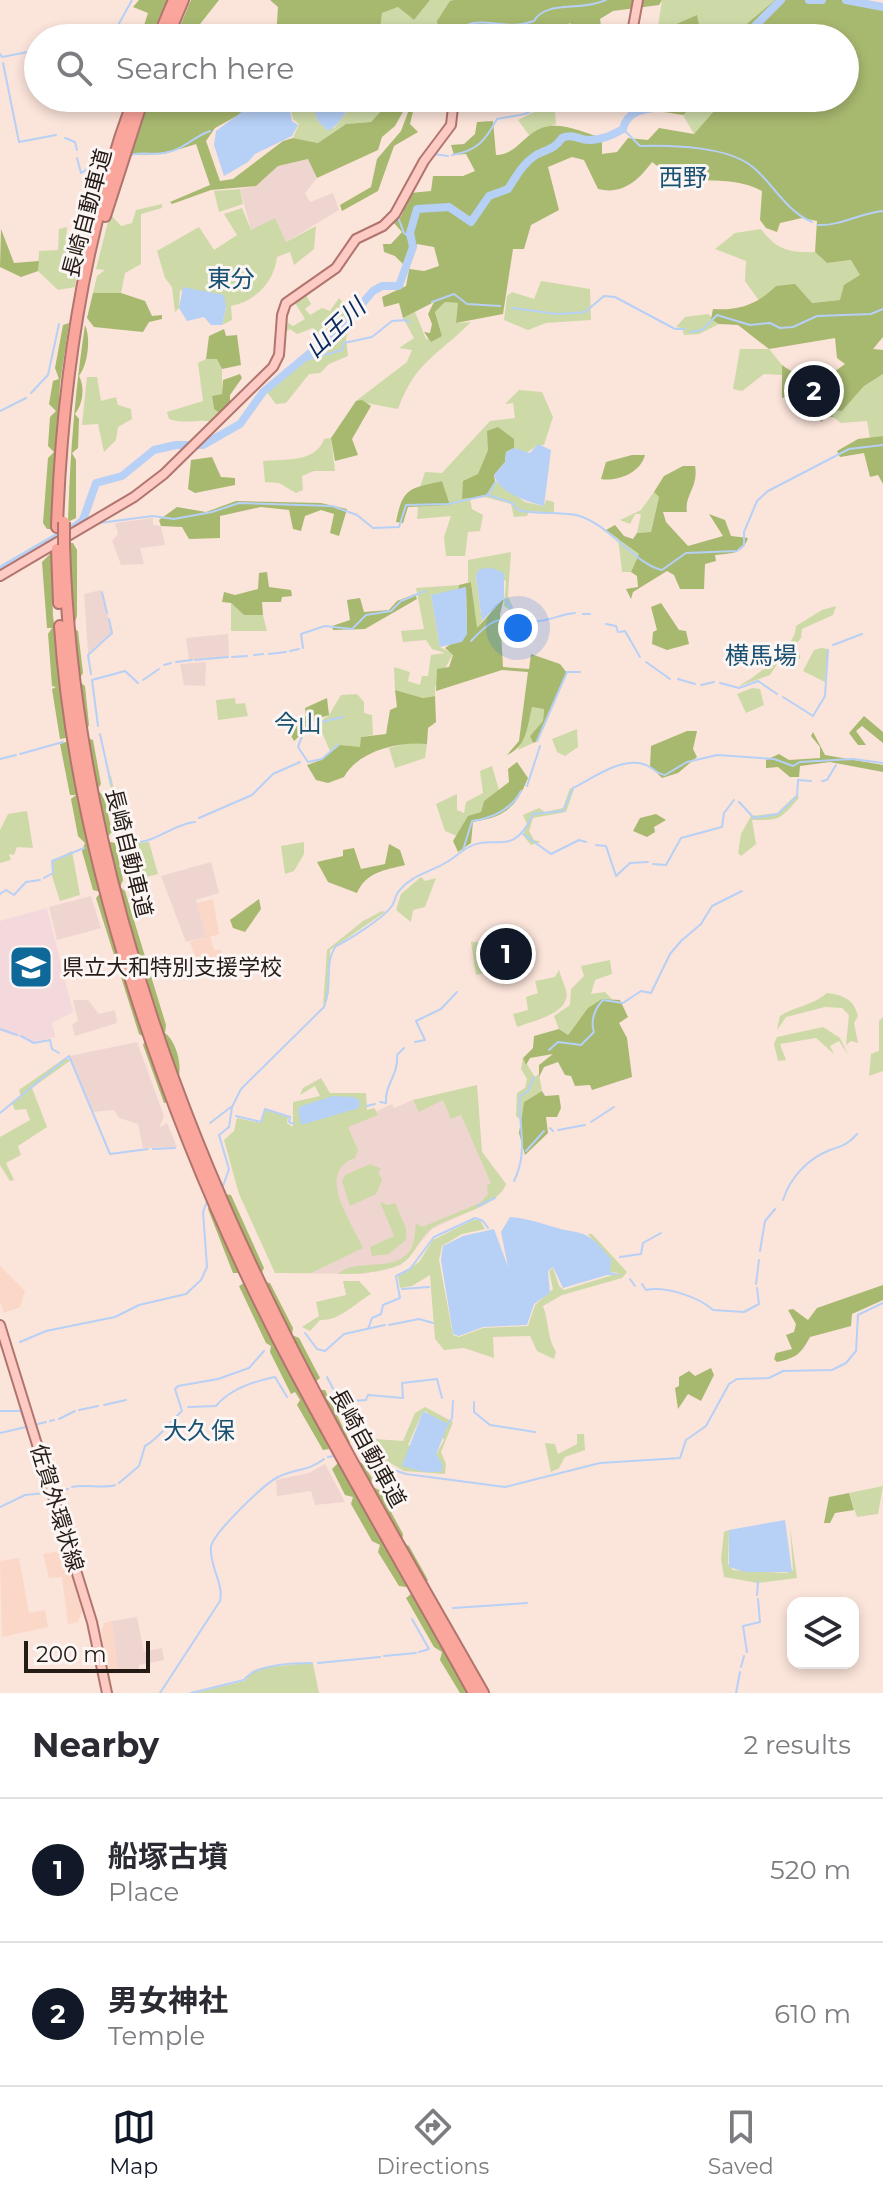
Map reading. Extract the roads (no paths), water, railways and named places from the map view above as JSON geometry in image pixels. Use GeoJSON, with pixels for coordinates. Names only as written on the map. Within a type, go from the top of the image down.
{"type":"FeatureCollection","features":[{"type":"Feature","properties":{"kind":"highway"},"geometry":{"type":"LineString","coordinates":[[164,24],[174,0]]}},
{"type":"Feature","properties":{"kind":"highway"},"geometry":{"type":"LineString","coordinates":[[173,24],[183,0]]}},
{"type":"Feature","properties":{"kind":"highway","name":"長崎自動車道"},"geometry":{"type":"LineString","coordinates":[[130,112],[88,266],[76,332],[60,524],[65,679],[84,795],[115,918],[159,1056],[217,1205],[277,1336],[474,1693]]}},
{"type":"Feature","properties":{"kind":"highway","name":"長崎自動車道"},"geometry":{"type":"LineString","coordinates":[[124,134],[136,112]]}},
{"type":"Feature","properties":{"kind":"highway","name":"長崎自動車道"},"geometry":{"type":"LineString","coordinates":[[60,547],[72,677],[93,793],[123,916],[187,1111],[223,1203],[284,1333],[483,1693]]}},
{"type":"Feature","properties":{"kind":"main road"},"geometry":{"type":"LineString","coordinates":[[634,24],[638,0]]}},
{"type":"Feature","properties":{"kind":"main road"},"geometry":{"type":"LineString","coordinates":[[0,576],[134,497],[194,445],[277,361],[286,303],[336,268],[356,239],[383,226],[395,214],[424,161],[451,125],[452,112]]}},
{"type":"Feature","properties":{"kind":"main road","name":"佐賀外環状線"},"geometry":{"type":"LineString","coordinates":[[0,1325],[92,1622],[107,1693]]}},
{"type":"Feature","properties":{"kind":"water"},"geometry":{"type":"Polygon","coordinates":[[[242,112],[290,112],[292,121],[298,125],[292,136],[255,154],[248,162],[224,176],[214,145],[216,131],[242,112]]]}},
{"type":"Feature","properties":{"kind":"water"},"geometry":{"type":"Polygon","coordinates":[[[314,112],[346,112],[328,131],[314,112]]]}},
{"type":"Feature","properties":{"kind":"water"},"geometry":{"type":"Polygon","coordinates":[[[183,287],[224,295],[226,308],[222,325],[211,325],[204,317],[187,321],[179,308],[183,287]]]}},
{"type":"Feature","properties":{"kind":"water"},"geometry":{"type":"Polygon","coordinates":[[[538,444],[551,450],[544,506],[508,492],[494,475],[505,462],[506,452],[514,448],[530,453],[538,444]]]}},
{"type":"Feature","properties":{"kind":"water"},"geometry":{"type":"Polygon","coordinates":[[[492,568],[504,573],[504,598],[482,621],[476,576],[479,569],[492,568]]]}},
{"type":"Feature","properties":{"kind":"water"},"geometry":{"type":"Polygon","coordinates":[[[466,587],[467,634],[462,642],[440,647],[431,595],[466,587]]]}},
{"type":"Feature","properties":{"kind":"water"},"geometry":{"type":"Polygon","coordinates":[[[333,1096],[354,1097],[360,1101],[359,1108],[301,1125],[298,1109],[301,1106],[333,1096]]]}},
{"type":"Feature","properties":{"kind":"water"},"geometry":{"type":"Polygon","coordinates":[[[510,1217],[588,1236],[611,1259],[610,1272],[622,1275],[607,1275],[563,1288],[553,1267],[548,1271],[550,1293],[534,1304],[527,1325],[483,1327],[459,1336],[453,1334],[441,1260],[443,1246],[463,1236],[494,1229],[508,1267],[501,1232],[510,1217]]]}},
{"type":"Feature","properties":{"kind":"water"},"geometry":{"type":"Polygon","coordinates":[[[423,1411],[448,1424],[436,1455],[443,1465],[441,1472],[424,1472],[402,1466],[423,1411]]]}},
{"type":"Feature","properties":{"kind":"water"},"geometry":{"type":"Polygon","coordinates":[[[785,1520],[792,1572],[746,1572],[729,1567],[729,1530],[785,1520]]]}},
{"type":"Feature","properties":{"kind":"waterway"},"geometry":{"type":"LineString","coordinates":[[119,24],[132,0]]}},
{"type":"Feature","properties":{"kind":"waterway"},"geometry":{"type":"LineString","coordinates":[[521,24],[534,21],[539,15],[555,8],[606,0]]}},
{"type":"Feature","properties":{"kind":"waterway","name":"山王川"},"geometry":{"type":"LineString","coordinates":[[757,24],[781,0]]}},
{"type":"Feature","properties":{"kind":"waterway","name":"山王川"},"geometry":{"type":"LineString","coordinates":[[809,0],[822,0]]}},
{"type":"Feature","properties":{"kind":"waterway","name":"山王川"},"geometry":{"type":"LineString","coordinates":[[846,0],[883,7]]}},
{"type":"Feature","properties":{"kind":"waterway"},"geometry":{"type":"LineString","coordinates":[[469,24],[500,24]]}},
{"type":"Feature","properties":{"kind":"waterway"},"geometry":{"type":"LineString","coordinates":[[0,54],[2,57],[24,53]]}},
{"type":"Feature","properties":{"kind":"waterway"},"geometry":{"type":"LineString","coordinates":[[3,63],[19,142],[56,135]]}},
{"type":"Feature","properties":{"kind":"waterway"},"geometry":{"type":"LineString","coordinates":[[452,155],[479,144],[497,119],[529,112]]}},
{"type":"Feature","properties":{"kind":"waterway","name":"山王川"},"geometry":{"type":"LineString","coordinates":[[0,570],[83,520],[96,483],[122,476],[154,450],[176,445],[203,445],[240,424],[263,392],[344,325],[373,291],[382,286],[399,286],[413,247],[410,233],[417,209],[449,207],[471,222],[489,196],[508,189],[527,162],[536,155],[553,147],[562,138],[572,136],[589,140],[607,137],[623,129],[626,121],[637,112]]}},
{"type":"Feature","properties":{"kind":"waterway"},"geometry":{"type":"LineString","coordinates":[[623,129],[640,146],[699,148],[743,161],[754,168],[794,211],[812,222]]}},
{"type":"Feature","properties":{"kind":"waterway"},"geometry":{"type":"LineString","coordinates":[[131,155],[171,151],[210,131]]}},
{"type":"Feature","properties":{"kind":"waterway"},"geometry":{"type":"LineString","coordinates":[[65,138],[75,142],[77,150]]}},
{"type":"Feature","properties":{"kind":"waterway"},"geometry":{"type":"LineString","coordinates":[[434,154],[448,156]]}},
{"type":"Feature","properties":{"kind":"waterway"},"geometry":{"type":"LineString","coordinates":[[77,158],[81,173],[103,159]]}},
{"type":"Feature","properties":{"kind":"waterway"},"geometry":{"type":"LineString","coordinates":[[818,225],[835,224],[883,211]]}},
{"type":"Feature","properties":{"kind":"waterway"},"geometry":{"type":"LineString","coordinates":[[398,217],[404,233],[411,238]]}},
{"type":"Feature","properties":{"kind":"waterway"},"geometry":{"type":"LineString","coordinates":[[432,302],[454,294],[467,304],[500,306]]}},
{"type":"Feature","properties":{"kind":"waterway"},"geometry":{"type":"LineString","coordinates":[[512,308],[558,314],[585,312],[604,296],[615,297],[675,329],[685,329]]}},
{"type":"Feature","properties":{"kind":"waterway"},"geometry":{"type":"LineString","coordinates":[[690,332],[702,330],[717,315],[750,325],[770,323],[780,328],[793,327],[817,316],[871,314],[883,309]]}},
{"type":"Feature","properties":{"kind":"waterway"},"geometry":{"type":"LineString","coordinates":[[306,360],[342,350],[344,343],[372,337],[392,321],[406,320],[410,323]]}},
{"type":"Feature","properties":{"kind":"waterway"},"geometry":{"type":"LineString","coordinates":[[31,393],[48,375],[59,324]]}},
{"type":"Feature","properties":{"kind":"waterway"},"geometry":{"type":"LineString","coordinates":[[0,411],[26,398]]}},
{"type":"Feature","properties":{"kind":"waterway"},"geometry":{"type":"LineString","coordinates":[[488,495],[512,503],[518,510],[569,514],[588,519],[641,560],[662,570],[686,553],[737,551],[744,545],[744,532],[757,501],[768,491],[849,449],[883,445]]}},
{"type":"Feature","properties":{"kind":"waterway"},"geometry":{"type":"LineString","coordinates":[[99,523],[153,516],[174,519],[239,503],[332,506],[357,515],[373,528],[399,527],[406,505],[448,504],[488,495],[496,482]]}},
{"type":"Feature","properties":{"kind":"waterway"},"geometry":{"type":"LineString","coordinates":[[303,648],[301,634],[325,626],[352,629],[366,615],[391,611],[401,601],[425,591]]}},
{"type":"Feature","properties":{"kind":"waterway"},"geometry":{"type":"LineString","coordinates":[[102,592],[107,613]]}},
{"type":"Feature","properties":{"kind":"waterway"},"geometry":{"type":"LineString","coordinates":[[504,598],[515,613]]}},
{"type":"Feature","properties":{"kind":"waterway"},"geometry":{"type":"LineString","coordinates":[[471,641],[490,624],[504,619],[539,621],[575,613]]}},
{"type":"Feature","properties":{"kind":"waterway"},"geometry":{"type":"LineString","coordinates":[[583,614],[590,614]]}},
{"type":"Feature","properties":{"kind":"waterway"},"geometry":{"type":"LineString","coordinates":[[91,674],[88,655],[112,633],[109,619]]}},
{"type":"Feature","properties":{"kind":"waterway"},"geometry":{"type":"LineString","coordinates":[[606,624],[616,626],[618,632]]}},
{"type":"Feature","properties":{"kind":"waterway"},"geometry":{"type":"LineString","coordinates":[[620,632],[625,631],[640,657]]}},
{"type":"Feature","properties":{"kind":"waterway"},"geometry":{"type":"LineString","coordinates":[[833,645],[862,634]]}},
{"type":"Feature","properties":{"kind":"waterway"},"geometry":{"type":"LineString","coordinates":[[290,651],[299,649]]}},
{"type":"Feature","properties":{"kind":"waterway"},"geometry":{"type":"LineString","coordinates":[[783,697],[813,716],[825,696],[828,650]]}},
{"type":"Feature","properties":{"kind":"waterway"},"geometry":{"type":"LineString","coordinates":[[269,654],[286,652]]}},
{"type":"Feature","properties":{"kind":"waterway"},"geometry":{"type":"LineString","coordinates":[[254,655],[263,654]]}},
{"type":"Feature","properties":{"kind":"waterway"},"geometry":{"type":"LineString","coordinates":[[232,657],[247,656]]}},
{"type":"Feature","properties":{"kind":"waterway"},"geometry":{"type":"LineString","coordinates":[[195,660],[228,657]]}},
{"type":"Feature","properties":{"kind":"waterway"},"geometry":{"type":"LineString","coordinates":[[176,662],[192,660]]}},
{"type":"Feature","properties":{"kind":"waterway"},"geometry":{"type":"LineString","coordinates":[[646,662],[670,679]]}},
{"type":"Feature","properties":{"kind":"waterway"},"geometry":{"type":"LineString","coordinates":[[164,665],[171,663]]}},
{"type":"Feature","properties":{"kind":"waterway"},"geometry":{"type":"LineString","coordinates":[[143,680],[159,669]]}},
{"type":"Feature","properties":{"kind":"waterway"},"geometry":{"type":"LineString","coordinates":[[98,726],[92,680],[125,671],[138,683]]}},
{"type":"Feature","properties":{"kind":"waterway"},"geometry":{"type":"LineString","coordinates":[[537,741],[567,672],[580,672]]}},
{"type":"Feature","properties":{"kind":"waterway"},"geometry":{"type":"LineString","coordinates":[[678,679],[695,684]]}},
{"type":"Feature","properties":{"kind":"waterway"},"geometry":{"type":"LineString","coordinates":[[720,683],[739,688],[758,681],[777,694]]}},
{"type":"Feature","properties":{"kind":"waterway"},"geometry":{"type":"LineString","coordinates":[[701,685],[714,682]]}},
{"type":"Feature","properties":{"kind":"waterway"},"geometry":{"type":"LineString","coordinates":[[338,745],[322,759],[308,762],[298,747],[309,728],[343,717]]}},
{"type":"Feature","properties":{"kind":"waterway"},"geometry":{"type":"LineString","coordinates":[[100,734],[111,784]]}},
{"type":"Feature","properties":{"kind":"waterway"},"geometry":{"type":"LineString","coordinates":[[20,754],[63,742]]}},
{"type":"Feature","properties":{"kind":"waterway"},"geometry":{"type":"LineString","coordinates":[[527,786],[540,746]]}},
{"type":"Feature","properties":{"kind":"waterway"},"geometry":{"type":"LineString","coordinates":[[0,759],[16,755]]}},
{"type":"Feature","properties":{"kind":"waterway"},"geometry":{"type":"LineString","coordinates":[[223,1186],[229,1169],[219,1135],[229,1127],[232,1107],[241,1089],[324,1007],[330,960],[336,946],[387,912],[409,881],[476,844],[510,841],[525,828],[533,814],[563,811],[573,788],[606,770],[625,764],[643,764],[665,775],[687,762],[717,755],[774,759],[793,766],[800,762],[853,759],[883,763]]}},
{"type":"Feature","properties":{"kind":"waterway"},"geometry":{"type":"LineString","coordinates":[[199,818],[252,795],[273,774],[300,762]]}},
{"type":"Feature","properties":{"kind":"waterway"},"geometry":{"type":"LineString","coordinates":[[822,781],[827,780],[836,765]]}},
{"type":"Feature","properties":{"kind":"waterway"},"geometry":{"type":"LineString","coordinates":[[739,802],[754,818],[778,814],[797,796],[798,780],[811,781]]}},
{"type":"Feature","properties":{"kind":"waterway"},"geometry":{"type":"LineString","coordinates":[[112,790],[123,840],[152,839],[195,822]]}},
{"type":"Feature","properties":{"kind":"waterway"},"geometry":{"type":"LineString","coordinates":[[463,850],[472,821],[501,812],[521,791]]}},
{"type":"Feature","properties":{"kind":"waterway"},"geometry":{"type":"LineString","coordinates":[[653,864],[666,865],[681,838],[722,827],[724,813],[734,800]]}},
{"type":"Feature","properties":{"kind":"waterway"},"geometry":{"type":"LineString","coordinates":[[523,834],[551,854],[579,840],[586,842]]}},
{"type":"Feature","properties":{"kind":"waterway"},"geometry":{"type":"LineString","coordinates":[[596,845],[606,846],[616,876],[630,863],[648,862]]}},
{"type":"Feature","properties":{"kind":"waterway"},"geometry":{"type":"LineString","coordinates":[[44,878],[53,873],[52,861],[84,848]]}},
{"type":"Feature","properties":{"kind":"waterway"},"geometry":{"type":"LineString","coordinates":[[0,894],[6,890],[14,895],[26,882],[40,880]]}},
{"type":"Feature","properties":{"kind":"waterway"},"geometry":{"type":"LineString","coordinates":[[549,1050],[558,1042],[581,1045],[594,1032],[594,1015],[603,1000],[623,1003],[641,991],[651,993],[670,954],[701,924],[712,906],[742,891]]}},
{"type":"Feature","properties":{"kind":"waterway"},"geometry":{"type":"LineString","coordinates":[[415,1042],[425,1040],[416,1021],[441,1009],[457,992]]}},
{"type":"Feature","properties":{"kind":"waterway"},"geometry":{"type":"LineString","coordinates":[[0,1029],[17,1035]]}},
{"type":"Feature","properties":{"kind":"waterway"},"geometry":{"type":"LineString","coordinates":[[21,1036],[34,1043],[50,1040],[52,1049],[59,1053]]}},
{"type":"Feature","properties":{"kind":"waterway"},"geometry":{"type":"LineString","coordinates":[[380,1102],[386,1103],[397,1055],[404,1048]]}},
{"type":"Feature","properties":{"kind":"waterway"},"geometry":{"type":"LineString","coordinates":[[0,1113],[69,1056],[110,1154],[148,1149]]}},
{"type":"Feature","properties":{"kind":"waterway"},"geometry":{"type":"LineString","coordinates":[[514,1181],[522,1149],[520,1096],[528,1091],[534,1077]]}},
{"type":"Feature","properties":{"kind":"waterway"},"geometry":{"type":"LineString","coordinates":[[367,1106],[375,1104]]}},
{"type":"Feature","properties":{"kind":"waterway"},"geometry":{"type":"LineString","coordinates":[[210,1123],[231,1107]]}},
{"type":"Feature","properties":{"kind":"waterway"},"geometry":{"type":"LineString","coordinates":[[591,1122],[614,1107]]}},
{"type":"Feature","properties":{"kind":"waterway"},"geometry":{"type":"LineString","coordinates":[[236,1116],[261,1122],[265,1109],[290,1117],[289,1122],[294,1124]]}},
{"type":"Feature","properties":{"kind":"waterway"},"geometry":{"type":"LineString","coordinates":[[558,1130],[585,1125]]}},
{"type":"Feature","properties":{"kind":"waterway"},"geometry":{"type":"LineString","coordinates":[[550,1128],[553,1131]]}},
{"type":"Feature","properties":{"kind":"waterway"},"geometry":{"type":"LineString","coordinates":[[526,1151],[544,1131]]}},
{"type":"Feature","properties":{"kind":"waterway"},"geometry":{"type":"LineString","coordinates":[[783,1200],[795,1177],[807,1164],[847,1143],[857,1134]]}},
{"type":"Feature","properties":{"kind":"waterway"},"geometry":{"type":"LineString","coordinates":[[153,1149],[175,1148]]}},
{"type":"Feature","properties":{"kind":"waterway"},"geometry":{"type":"LineString","coordinates":[[478,1206],[495,1198]]}},
{"type":"Feature","properties":{"kind":"waterway"},"geometry":{"type":"LineString","coordinates":[[20,1342],[46,1331],[115,1317],[139,1305],[186,1294],[201,1280],[207,1267],[203,1212],[208,1199]]}},
{"type":"Feature","properties":{"kind":"waterway"},"geometry":{"type":"LineString","coordinates":[[760,1251],[765,1221],[775,1209]]}},
{"type":"Feature","properties":{"kind":"waterway"},"geometry":{"type":"LineString","coordinates":[[368,1329],[372,1318],[381,1314],[383,1305],[400,1298],[396,1276],[410,1269],[434,1237],[475,1218],[483,1221],[488,1228]]}},
{"type":"Feature","properties":{"kind":"waterway"},"geometry":{"type":"LineString","coordinates":[[620,1257],[641,1254],[643,1243],[661,1233]]}},
{"type":"Feature","properties":{"kind":"waterway"},"geometry":{"type":"LineString","coordinates":[[756,1284],[759,1260]]}},
{"type":"Feature","properties":{"kind":"waterway"},"geometry":{"type":"LineString","coordinates":[[630,1279],[635,1286]]}},
{"type":"Feature","properties":{"kind":"waterway"},"geometry":{"type":"LineString","coordinates":[[642,1284],[646,1290],[672,1291],[691,1297],[713,1310],[744,1312],[759,1304],[757,1288]]}},
{"type":"Feature","properties":{"kind":"waterway"},"geometry":{"type":"LineString","coordinates":[[402,1289],[429,1287]]}},
{"type":"Feature","properties":{"kind":"waterway"},"geometry":{"type":"LineString","coordinates":[[373,1463],[406,1474],[505,1487],[600,1463],[680,1458],[686,1440],[706,1426],[729,1384],[737,1379],[769,1378],[783,1371],[832,1370],[846,1363],[856,1351],[858,1315],[883,1303]]}},
{"type":"Feature","properties":{"kind":"waterway"},"geometry":{"type":"LineString","coordinates":[[389,1325],[419,1319],[433,1323]]}},
{"type":"Feature","properties":{"kind":"waterway"},"geometry":{"type":"LineString","coordinates":[[305,1333],[317,1349],[325,1351],[344,1334],[385,1325]]}},
{"type":"Feature","properties":{"kind":"waterway"},"geometry":{"type":"LineString","coordinates":[[119,1483],[139,1466],[145,1446],[182,1411],[175,1389],[178,1386],[218,1379],[249,1368],[264,1351]]}},
{"type":"Feature","properties":{"kind":"waterway"},"geometry":{"type":"LineString","coordinates":[[188,1407],[216,1406],[236,1390],[275,1377],[287,1397]]}},
{"type":"Feature","properties":{"kind":"waterway"},"geometry":{"type":"LineString","coordinates":[[327,1377],[340,1402],[366,1400],[368,1395],[403,1398],[402,1383],[437,1379],[442,1398]]}},
{"type":"Feature","properties":{"kind":"waterway"},"geometry":{"type":"LineString","coordinates":[[104,1405],[126,1400]]}},
{"type":"Feature","properties":{"kind":"waterway"},"geometry":{"type":"LineString","coordinates":[[447,1425],[452,1418],[453,1401]]}},
{"type":"Feature","properties":{"kind":"waterway"},"geometry":{"type":"LineString","coordinates":[[474,1402],[474,1412],[490,1425],[535,1432]]}},
{"type":"Feature","properties":{"kind":"waterway"},"geometry":{"type":"LineString","coordinates":[[79,1410],[98,1406]]}},
{"type":"Feature","properties":{"kind":"waterway"},"geometry":{"type":"LineString","coordinates":[[0,1411],[21,1411],[25,1423]]}},
{"type":"Feature","properties":{"kind":"waterway"},"geometry":{"type":"LineString","coordinates":[[59,1419],[75,1411]]}},
{"type":"Feature","properties":{"kind":"waterway"},"geometry":{"type":"LineString","coordinates":[[50,1421],[54,1420]]}},
{"type":"Feature","properties":{"kind":"waterway"},"geometry":{"type":"LineString","coordinates":[[38,1424],[46,1422]]}},
{"type":"Feature","properties":{"kind":"waterway"},"geometry":{"type":"LineString","coordinates":[[0,1433],[26,1427]]}},
{"type":"Feature","properties":{"kind":"waterway"},"geometry":{"type":"LineString","coordinates":[[328,1457],[334,1456]]}},
{"type":"Feature","properties":{"kind":"waterway"},"geometry":{"type":"LineString","coordinates":[[160,1693],[220,1601],[220,1588],[211,1554],[211,1547],[220,1531],[271,1481],[324,1459]]}},
{"type":"Feature","properties":{"kind":"waterway"},"geometry":{"type":"LineString","coordinates":[[72,1487],[115,1485]]}},
{"type":"Feature","properties":{"kind":"waterway"},"geometry":{"type":"LineString","coordinates":[[58,1491],[68,1489]]}},
{"type":"Feature","properties":{"kind":"waterway"},"geometry":{"type":"LineString","coordinates":[[0,1507],[25,1495],[46,1493]]}},
{"type":"Feature","properties":{"kind":"waterway"},"geometry":{"type":"LineString","coordinates":[[757,1595],[758,1582]]}},
{"type":"Feature","properties":{"kind":"waterway"},"geometry":{"type":"LineString","coordinates":[[747,1652],[743,1626],[760,1622],[758,1599]]}},
{"type":"Feature","properties":{"kind":"waterway"},"geometry":{"type":"LineString","coordinates":[[453,1608],[527,1603]]}},
{"type":"Feature","properties":{"kind":"waterway"},"geometry":{"type":"LineString","coordinates":[[412,1619],[429,1649],[419,1652]]}},
{"type":"Feature","properties":{"kind":"waterway"},"geometry":{"type":"LineString","coordinates":[[384,1656],[416,1653]]}},
{"type":"Feature","properties":{"kind":"waterway"},"geometry":{"type":"LineString","coordinates":[[741,1667],[744,1656]]}},
{"type":"Feature","properties":{"kind":"waterway"},"geometry":{"type":"LineString","coordinates":[[318,1663],[380,1657]]}},
{"type":"Feature","properties":{"kind":"waterway"},"geometry":{"type":"LineString","coordinates":[[191,1693],[244,1680],[265,1668],[312,1663]]}},
{"type":"Feature","properties":{"kind":"waterway"},"geometry":{"type":"LineString","coordinates":[[736,1693],[740,1672]]}},
{"type":"Feature","properties":{"kind":"place","name":"男女神社"},"geometry":{"type":"Point","coordinates":[814,391]}},
{"type":"Feature","properties":{"kind":"place","name":"船塚古墳"},"geometry":{"type":"Point","coordinates":[506,954]}},
{"type":"Feature","properties":{"kind":"place","name":"県立大和特別支援学校"},"geometry":{"type":"Point","coordinates":[31,967]}},
{"type":"Feature","properties":{"kind":"district","name":"西野"},"geometry":{"type":"Point","coordinates":[683,177]}},
{"type":"Feature","properties":{"kind":"district","name":"東分"},"geometry":{"type":"Point","coordinates":[231,278]}},
{"type":"Feature","properties":{"kind":"district","name":"横馬場"},"geometry":{"type":"Point","coordinates":[761,655]}},
{"type":"Feature","properties":{"kind":"district","name":"今山"},"geometry":{"type":"Point","coordinates":[298,723]}},
{"type":"Feature","properties":{"kind":"district","name":"大久保"},"geometry":{"type":"Point","coordinates":[199,1430]}}]}
